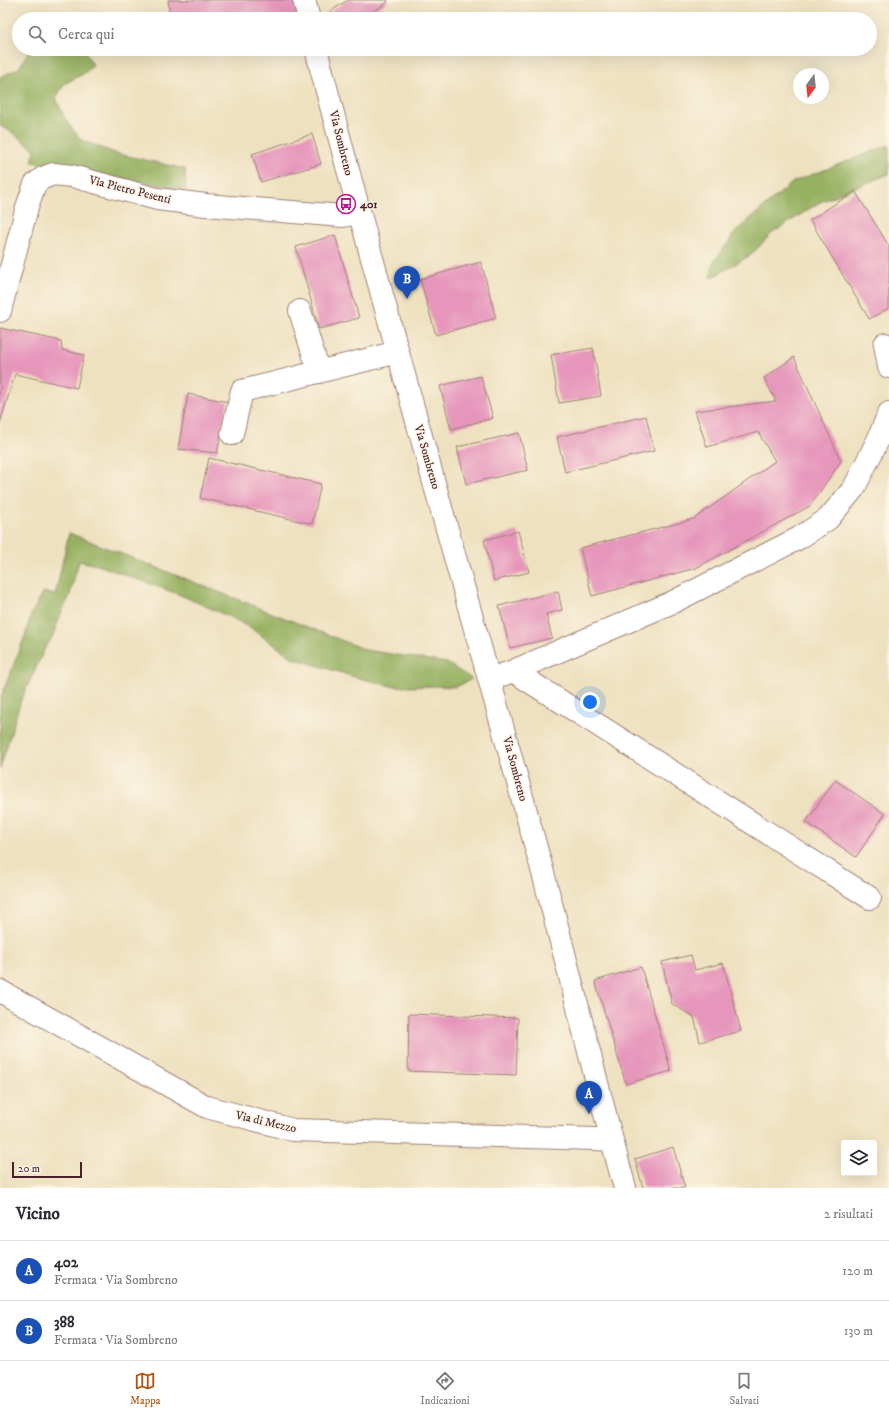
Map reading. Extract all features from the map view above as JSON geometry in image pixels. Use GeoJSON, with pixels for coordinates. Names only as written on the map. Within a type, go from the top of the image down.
{"type":"FeatureCollection","features":[{"type":"Feature","properties":{"kind":"street"},"geometry":{"type":"LineString","coordinates":[[304,0],[307,12]]}},
{"type":"Feature","properties":{"kind":"street","name":"Via Sombreno"},"geometry":{"type":"LineString","coordinates":[[318,56],[359,213],[550,898],[594,1075],[625,1188]]}},
{"type":"Feature","properties":{"kind":"street","name":"Via Pietro Pesenti"},"geometry":{"type":"LineString","coordinates":[[0,311],[27,207],[35,184],[42,178],[53,174],[72,176],[157,199],[206,206],[343,216],[359,213]]}},
{"type":"Feature","properties":{"kind":"street"},"geometry":{"type":"LineString","coordinates":[[300,312],[319,372]]}},
{"type":"Feature","properties":{"kind":"street"},"geometry":{"type":"LineString","coordinates":[[885,344],[889,367]]}},
{"type":"Feature","properties":{"kind":"street"},"geometry":{"type":"LineString","coordinates":[[232,434],[242,391],[398,352]]}},
{"type":"Feature","properties":{"kind":"street"},"geometry":{"type":"LineString","coordinates":[[490,680],[673,602],[799,538],[828,519],[854,488],[878,440],[889,413]]}},
{"type":"Feature","properties":{"kind":"street"},"geometry":{"type":"LineString","coordinates":[[512,671],[870,898]]}},
{"type":"Feature","properties":{"kind":"street","name":"Via di Mezzo"},"geometry":{"type":"LineString","coordinates":[[0,991],[207,1108],[293,1130],[612,1140]]}},
{"type":"Feature","properties":{"kind":"green space"},"geometry":{"type":"Polygon","coordinates":[[[26,56],[87,56],[93,65],[85,73],[64,84],[56,98],[65,119],[81,140],[115,153],[185,169],[186,190],[32,162],[35,150],[10,131],[0,126],[0,77],[19,68],[26,56]]]}},
{"type":"Feature","properties":{"kind":"green space"},"geometry":{"type":"Polygon","coordinates":[[[889,145],[889,174],[820,202],[771,234],[751,255],[711,278],[713,263],[738,229],[793,182],[889,145]]]}},
{"type":"Feature","properties":{"kind":"green space"},"geometry":{"type":"Polygon","coordinates":[[[69,533],[366,650],[447,663],[472,679],[456,687],[409,687],[391,686],[355,677],[293,658],[252,629],[234,619],[183,596],[101,566],[79,561],[69,598],[62,611],[52,638],[46,646],[21,700],[0,769],[0,699],[25,636],[31,615],[43,592],[55,595],[69,533]]]}},
{"type":"Feature","properties":{"kind":"building"},"geometry":{"type":"Polygon","coordinates":[[[168,0],[296,0],[299,12],[169,12],[168,0]]]}},
{"type":"Feature","properties":{"kind":"building"},"geometry":{"type":"Polygon","coordinates":[[[348,0],[387,0],[388,2],[373,12],[331,11],[348,0]]]}},
{"type":"Feature","properties":{"kind":"building"},"geometry":{"type":"Polygon","coordinates":[[[312,134],[321,164],[261,182],[252,154],[312,134]]]}},
{"type":"Feature","properties":{"kind":"building"},"geometry":{"type":"Polygon","coordinates":[[[855,191],[889,246],[889,308],[869,319],[810,220],[855,191]]]}},
{"type":"Feature","properties":{"kind":"building"},"geometry":{"type":"Polygon","coordinates":[[[335,235],[359,318],[319,329],[296,247],[335,235]]]}},
{"type":"Feature","properties":{"kind":"building"},"geometry":{"type":"Polygon","coordinates":[[[481,262],[496,318],[436,335],[420,279],[481,262]]]}},
{"type":"Feature","properties":{"kind":"building"},"geometry":{"type":"Polygon","coordinates":[[[0,328],[61,341],[62,350],[84,355],[77,388],[15,374],[0,423],[0,328]]]}},
{"type":"Feature","properties":{"kind":"building"},"geometry":{"type":"Polygon","coordinates":[[[593,348],[601,396],[559,403],[551,355],[593,348]]]}},
{"type":"Feature","properties":{"kind":"building"},"geometry":{"type":"Polygon","coordinates":[[[794,357],[841,461],[810,506],[696,568],[592,596],[580,548],[694,519],[775,461],[758,432],[707,447],[695,411],[776,401],[764,378],[794,357]]]}},
{"type":"Feature","properties":{"kind":"building"},"geometry":{"type":"Polygon","coordinates":[[[481,376],[493,418],[451,429],[440,386],[481,376]]]}},
{"type":"Feature","properties":{"kind":"building"},"geometry":{"type":"Polygon","coordinates":[[[188,394],[228,402],[217,453],[178,449],[188,394]]]}},
{"type":"Feature","properties":{"kind":"building"},"geometry":{"type":"Polygon","coordinates":[[[646,416],[654,451],[565,472],[557,437],[646,416]]]}},
{"type":"Feature","properties":{"kind":"building"},"geometry":{"type":"Polygon","coordinates":[[[519,433],[528,470],[466,484],[457,447],[519,433]]]}},
{"type":"Feature","properties":{"kind":"building"},"geometry":{"type":"Polygon","coordinates":[[[209,458],[321,484],[312,524],[200,498],[209,458]]]}},
{"type":"Feature","properties":{"kind":"building"},"geometry":{"type":"Polygon","coordinates":[[[518,531],[529,572],[494,581],[484,540],[518,531]]]}},
{"type":"Feature","properties":{"kind":"building"},"geometry":{"type":"Polygon","coordinates":[[[558,591],[562,610],[546,614],[552,638],[510,648],[499,606],[558,591]]]}},
{"type":"Feature","properties":{"kind":"building"},"geometry":{"type":"Polygon","coordinates":[[[835,780],[885,814],[856,857],[806,822],[835,780]]]}},
{"type":"Feature","properties":{"kind":"building"},"geometry":{"type":"Polygon","coordinates":[[[691,955],[695,970],[723,963],[741,1031],[700,1042],[694,1017],[672,1004],[662,962],[691,955]]]}},
{"type":"Feature","properties":{"kind":"building"},"geometry":{"type":"Polygon","coordinates":[[[641,967],[671,1071],[626,1084],[595,981],[641,967]]]}},
{"type":"Feature","properties":{"kind":"building"},"geometry":{"type":"Polygon","coordinates":[[[409,1014],[518,1018],[516,1075],[408,1071],[409,1014]]]}},
{"type":"Feature","properties":{"kind":"building"},"geometry":{"type":"Polygon","coordinates":[[[673,1147],[685,1188],[643,1188],[635,1159],[673,1147]]]}},
{"type":"Feature","properties":{"kind":"place","name":"401"},"geometry":{"type":"Point","coordinates":[346,204]}},
{"type":"Feature","properties":{"kind":"place","name":"388"},"geometry":{"type":"Point","coordinates":[407,299]}},
{"type":"Feature","properties":{"kind":"place","name":"402"},"geometry":{"type":"Point","coordinates":[589,1114]}}]}
